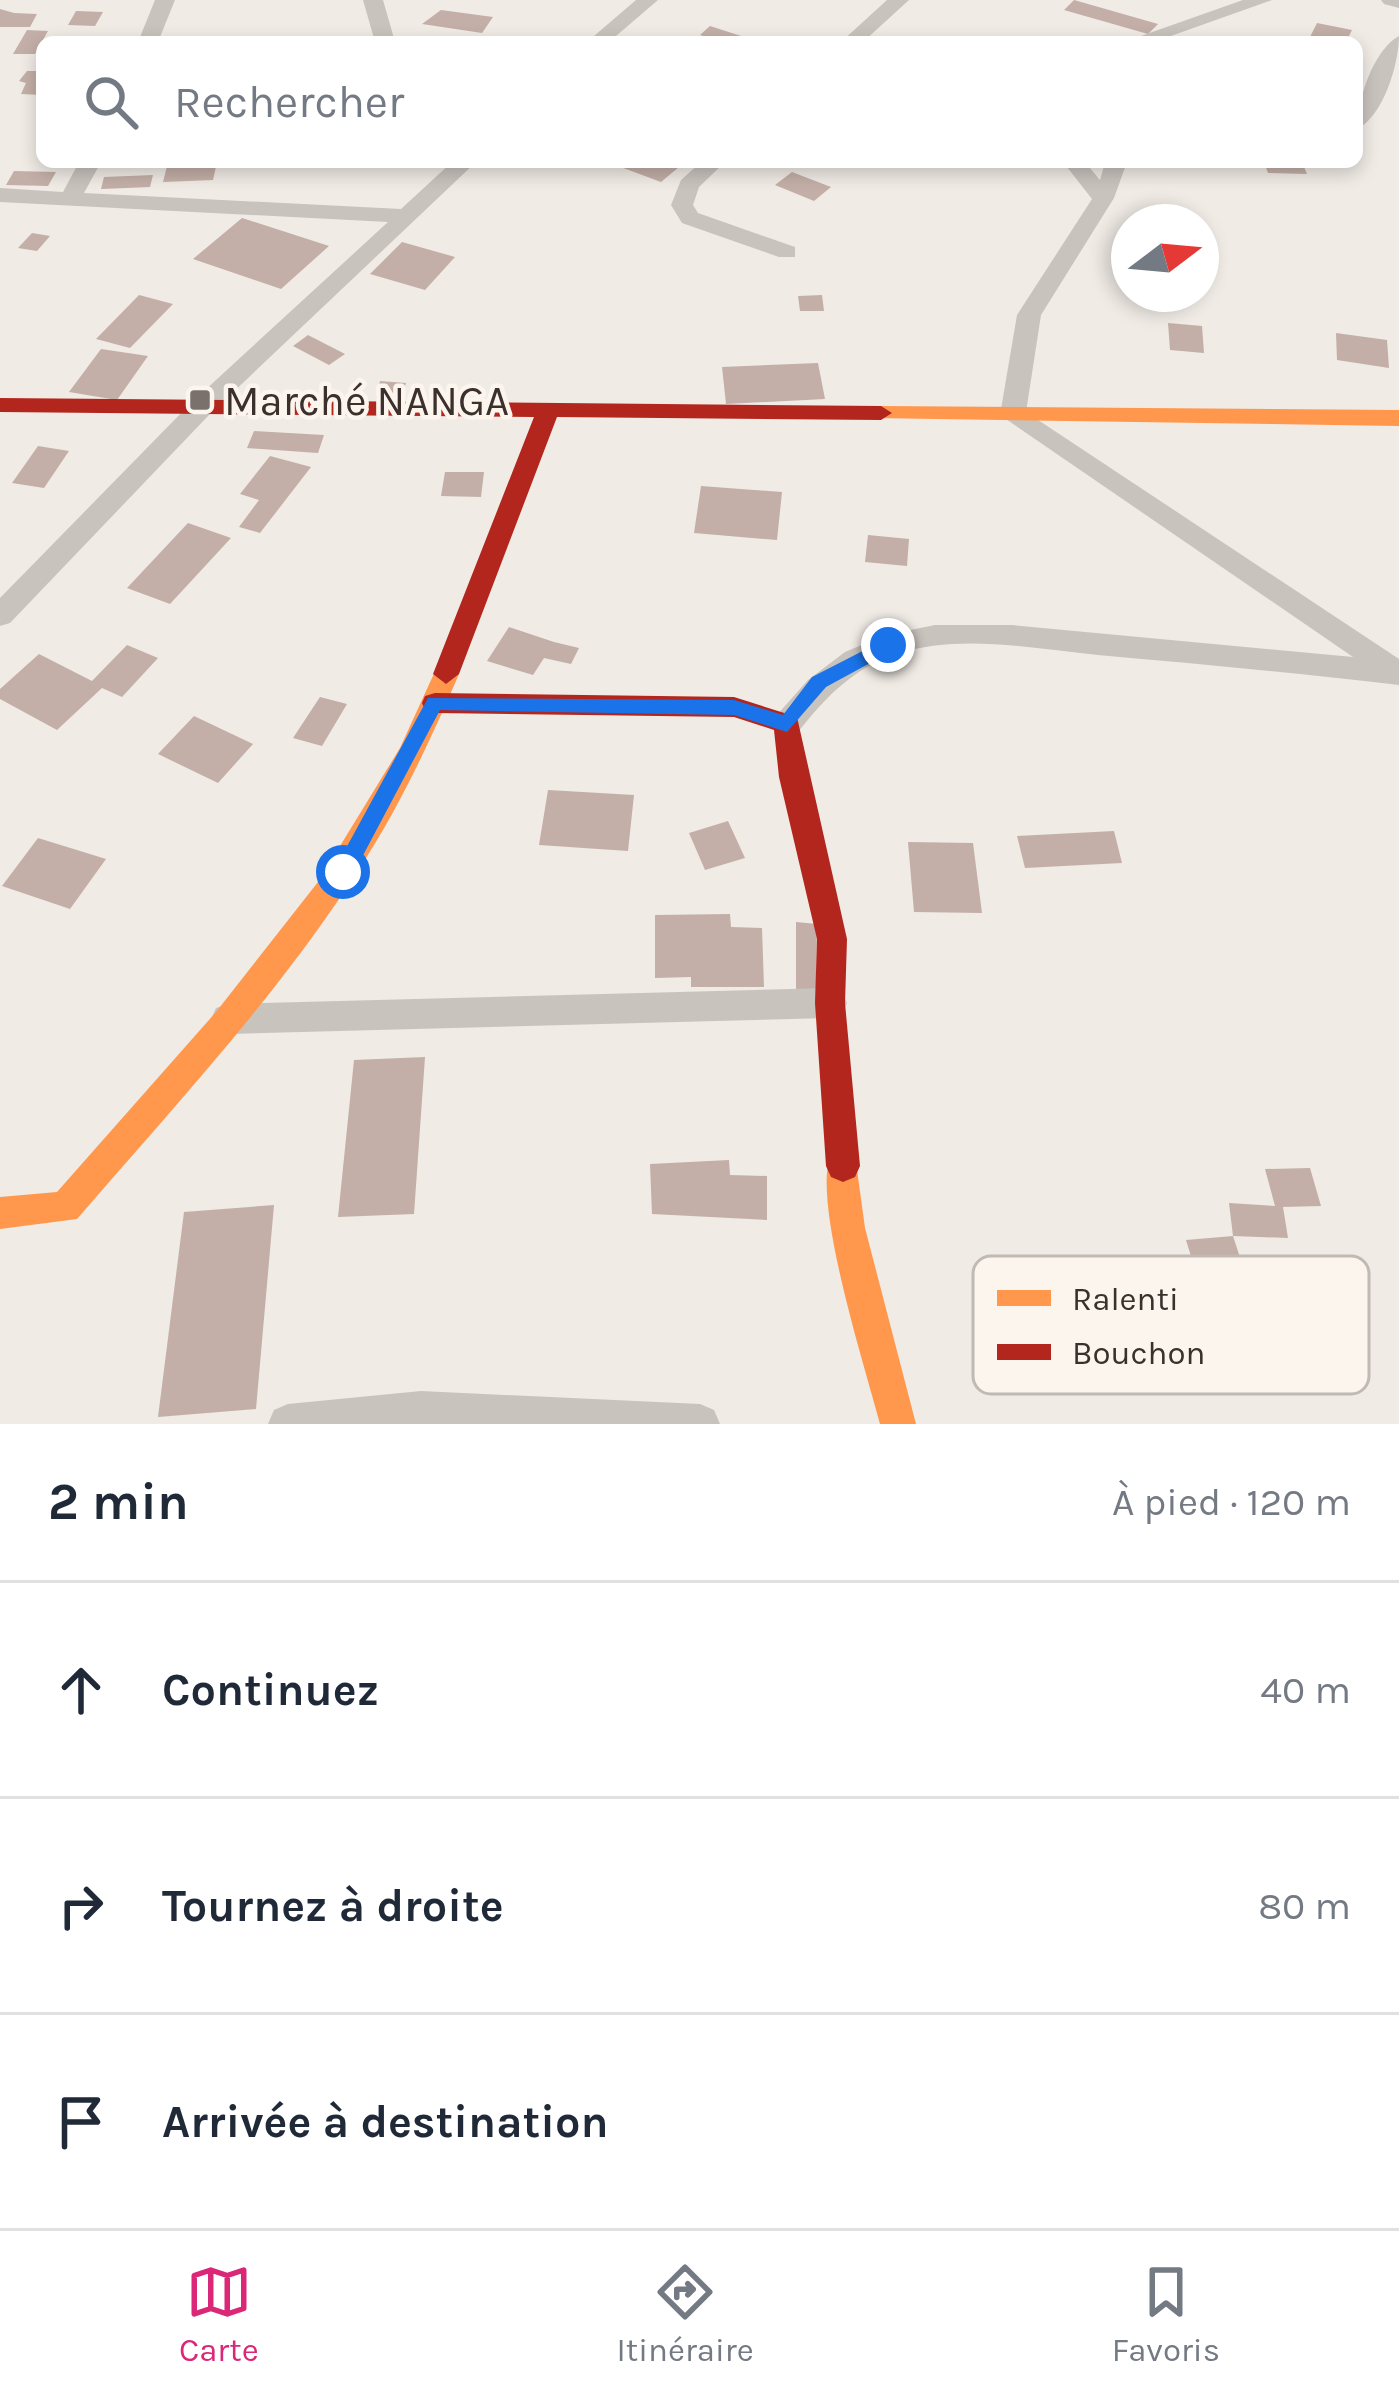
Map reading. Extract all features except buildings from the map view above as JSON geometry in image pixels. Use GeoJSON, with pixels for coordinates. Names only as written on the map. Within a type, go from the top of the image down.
{"type":"FeatureCollection","features":[{"type":"Feature","properties":{"kind":"street"},"geometry":{"type":"LineString","coordinates":[[150,36],[165,0]]}},
{"type":"Feature","properties":{"kind":"street"},"geometry":{"type":"LineString","coordinates":[[373,0],[383,36]]}},
{"type":"Feature","properties":{"kind":"street"},"geometry":{"type":"LineString","coordinates":[[604,36],[648,0]]}},
{"type":"Feature","properties":{"kind":"street"},"geometry":{"type":"LineString","coordinates":[[858,36],[899,0]]}},
{"type":"Feature","properties":{"kind":"street"},"geometry":{"type":"LineString","coordinates":[[1152,36],[1262,0]]}},
{"type":"Feature","properties":{"kind":"street"},"geometry":{"type":"LineString","coordinates":[[1363,111],[1399,42]]}},
{"type":"Feature","properties":{"kind":"street"},"geometry":{"type":"LineString","coordinates":[[71,194],[86,168]]}},
{"type":"Feature","properties":{"kind":"street"},"geometry":{"type":"LineString","coordinates":[[0,616],[200,409],[459,168]]}},
{"type":"Feature","properties":{"kind":"street"},"geometry":{"type":"LineString","coordinates":[[707,168],[688,184],[682,205],[690,218],[787,252]]}},
{"type":"Feature","properties":{"kind":"street"},"geometry":{"type":"LineString","coordinates":[[1079,168],[1102,197]]}},
{"type":"Feature","properties":{"kind":"street"},"geometry":{"type":"LineString","coordinates":[[1012,415],[1021,345],[1033,307],[1102,197],[1114,168]]}},
{"type":"Feature","properties":{"kind":"street"},"geometry":{"type":"LineString","coordinates":[[0,195],[71,194],[407,216]]}},
{"type":"Feature","properties":{"kind":"street"},"geometry":{"type":"LineString","coordinates":[[0,405],[1399,418]]}},
{"type":"Feature","properties":{"kind":"street"},"geometry":{"type":"LineString","coordinates":[[0,1214],[65,1208],[281,958],[343,872],[434,703],[548,411]]}},
{"type":"Feature","properties":{"kind":"street"},"geometry":{"type":"LineString","coordinates":[[1012,415],[1278,590],[1396,676]]}},
{"type":"Feature","properties":{"kind":"street"},"geometry":{"type":"LineString","coordinates":[[898,1424],[848,1228],[830,1003],[832,939],[794,777],[787,724],[819,682],[853,661],[888,645],[930,637],[1006,635],[1252,655],[1396,676]]}},
{"type":"Feature","properties":{"kind":"street"},"geometry":{"type":"LineString","coordinates":[[434,703],[734,707],[787,724]]}},
{"type":"Feature","properties":{"kind":"street"},"geometry":{"type":"LineString","coordinates":[[228,1018],[830,1003]]}},
{"type":"Feature","properties":{"kind":"street"},"geometry":{"type":"LineString","coordinates":[[288,1424],[422,1411],[700,1424]]}},
{"type":"Feature","properties":{"kind":"traffic: slow"},"geometry":{"type":"LineString","coordinates":[[881,413],[1399,418]]}},
{"type":"Feature","properties":{"kind":"traffic: slow"},"geometry":{"type":"LineString","coordinates":[[0,1213],[65,1208],[227,1021],[328,891],[373,822],[413,750],[446,674]]}},
{"type":"Feature","properties":{"kind":"traffic: slow"},"geometry":{"type":"LineString","coordinates":[[843,1166],[848,1228],[898,1424]]}},
{"type":"Feature","properties":{"kind":"traffic: jam"},"geometry":{"type":"LineString","coordinates":[[0,405],[881,413]]}},
{"type":"Feature","properties":{"kind":"traffic: jam"},"geometry":{"type":"LineString","coordinates":[[446,674],[548,411]]}},
{"type":"Feature","properties":{"kind":"traffic: jam"},"geometry":{"type":"LineString","coordinates":[[435,703],[734,707],[787,724],[793,777],[832,939],[830,1003],[843,1166]]}},
{"type":"Feature","properties":{"kind":"place","name":"Marché NANGA"},"geometry":{"type":"Point","coordinates":[200,400]}},
{"type":"Feature","properties":{"kind":"route"},"geometry":{"type":"LineString","coordinates":[[343,872],[434,703],[734,707],[787,724],[819,682],[888,645]]}}]}
